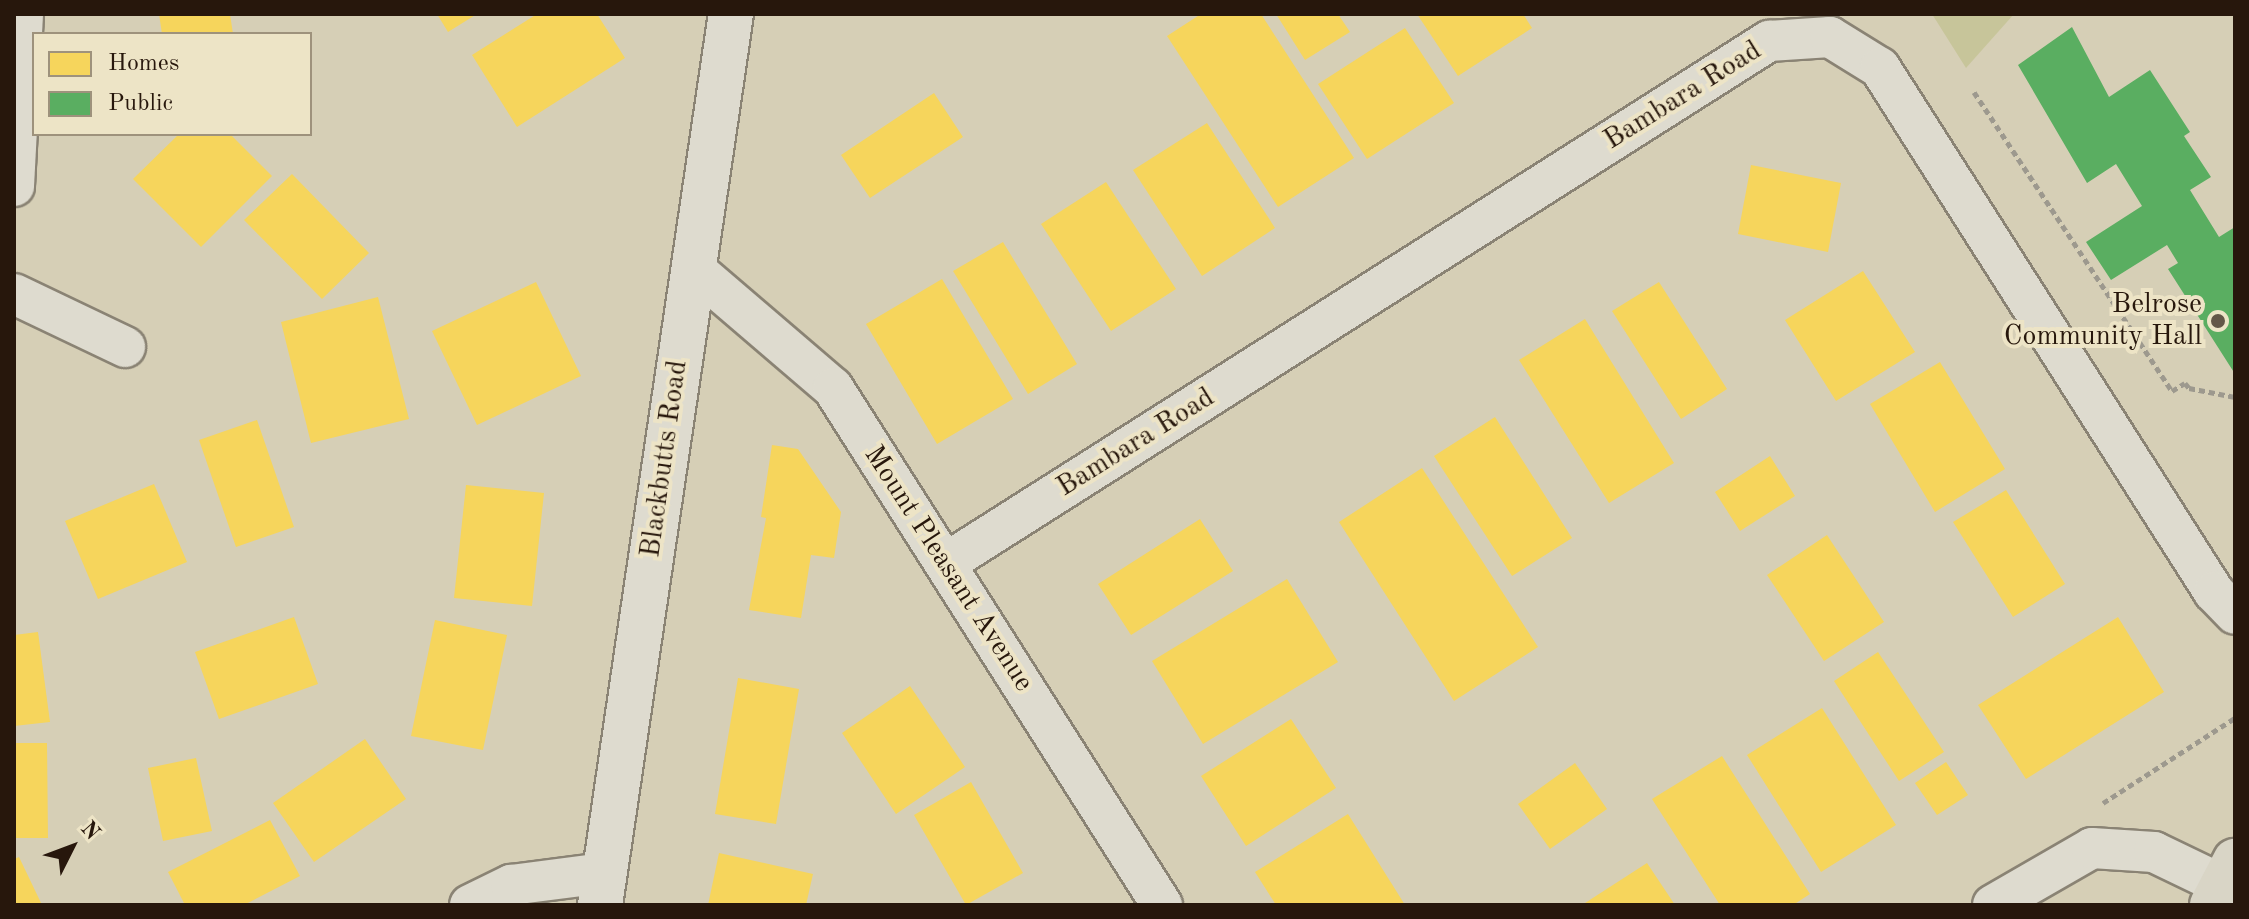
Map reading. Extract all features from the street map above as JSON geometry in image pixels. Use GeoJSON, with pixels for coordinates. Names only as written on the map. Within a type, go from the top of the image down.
{"type":"FeatureCollection","features":[{"type":"Feature","properties":{"kind":"street"},"geometry":{"type":"LineString","coordinates":[[14,186],[23,14]]}},
{"type":"Feature","properties":{"kind":"street","name":"Blackbutts Road"},"geometry":{"type":"LineString","coordinates":[[602,889],[731,14]]}},
{"type":"Feature","properties":{"kind":"street","name":"Bambara Road"},"geometry":{"type":"LineString","coordinates":[[946,563],[1769,41],[1830,37],[1880,68],[2214,592],[2235,614]]}},
{"type":"Feature","properties":{"kind":"street","name":"Mount Pleasant Avenue"},"geometry":{"type":"LineString","coordinates":[[693,268],[833,388],[1162,905]]}},
{"type":"Feature","properties":{"kind":"street"},"geometry":{"type":"LineString","coordinates":[[14,294],[125,347]]}},
{"type":"Feature","properties":{"kind":"street"},"geometry":{"type":"LineString","coordinates":[[1993,905],[2092,848],[2124,846],[2154,852],[2226,885]]}},
{"type":"Feature","properties":{"kind":"street"},"geometry":{"type":"LineString","coordinates":[[470,905],[511,885],[602,889]]}},
{"type":"Feature","properties":{"kind":"path"},"geometry":{"type":"LineString","coordinates":[[1974,92],[2172,391],[2185,383],[2189,388],[2235,397]]}},
{"type":"Feature","properties":{"kind":"path"},"geometry":{"type":"LineString","coordinates":[[2103,803],[2235,718]]}},
{"type":"Feature","properties":{"kind":"shaded area"},"geometry":{"type":"Polygon","coordinates":[[[1932,14],[2014,14],[1966,68],[1932,14]]]}},
{"type":"Feature","properties":{"kind":"building: Homes"},"geometry":{"type":"Polygon","coordinates":[[[159,14],[230,14],[233,32],[162,32],[159,14]]]}},
{"type":"Feature","properties":{"kind":"building: Homes"},"geometry":{"type":"Polygon","coordinates":[[[437,14],[477,14],[448,32],[437,14]]]}},
{"type":"Feature","properties":{"kind":"building: Homes"},"geometry":{"type":"Polygon","coordinates":[[[537,14],[597,14],[625,58],[517,127],[472,55],[537,14]]]}},
{"type":"Feature","properties":{"kind":"building: Homes"},"geometry":{"type":"Polygon","coordinates":[[[1201,14],[1261,14],[1354,158],[1278,207],[1167,36],[1201,14]]]}},
{"type":"Feature","properties":{"kind":"building: Homes"},"geometry":{"type":"Polygon","coordinates":[[[1276,14],[1338,14],[1350,32],[1305,60],[1276,14]]]}},
{"type":"Feature","properties":{"kind":"building: Homes"},"geometry":{"type":"Polygon","coordinates":[[[1417,14],[1523,14],[1532,28],[1458,76],[1417,14]]]}},
{"type":"Feature","properties":{"kind":"building: Homes"},"geometry":{"type":"Polygon","coordinates":[[[1405,28],[1454,103],[1367,159],[1318,84],[1405,28]]]}},
{"type":"Feature","properties":{"kind":"building: Homes"},"geometry":{"type":"Polygon","coordinates":[[[934,93],[963,137],[870,198],[841,155],[934,93]]]}},
{"type":"Feature","properties":{"kind":"building: Homes"},"geometry":{"type":"Polygon","coordinates":[[[1207,123],[1275,228],[1202,276],[1133,170],[1207,123]]]}},
{"type":"Feature","properties":{"kind":"building: Homes"},"geometry":{"type":"Polygon","coordinates":[[[177,136],[232,136],[272,176],[201,247],[133,179],[177,136]]]}},
{"type":"Feature","properties":{"kind":"building: Homes"},"geometry":{"type":"Polygon","coordinates":[[[1751,165],[1841,183],[1828,252],[1738,234],[1751,165]]]}},
{"type":"Feature","properties":{"kind":"building: Homes"},"geometry":{"type":"Polygon","coordinates":[[[292,174],[369,253],[322,299],[244,220],[292,174]]]}},
{"type":"Feature","properties":{"kind":"building: Homes"},"geometry":{"type":"Polygon","coordinates":[[[1106,182],[1176,289],[1111,331],[1041,224],[1106,182]]]}},
{"type":"Feature","properties":{"kind":"building: Homes"},"geometry":{"type":"Polygon","coordinates":[[[1003,242],[1077,364],[1028,394],[953,271],[1003,242]]]}},
{"type":"Feature","properties":{"kind":"building: Homes"},"geometry":{"type":"Polygon","coordinates":[[[1863,271],[1915,352],[1836,401],[1785,320],[1863,271]]]}},
{"type":"Feature","properties":{"kind":"building: Homes"},"geometry":{"type":"Polygon","coordinates":[[[942,279],[1013,399],[937,444],[866,324],[942,279]]]}},
{"type":"Feature","properties":{"kind":"building: Homes"},"geometry":{"type":"Polygon","coordinates":[[[536,282],[581,376],[477,425],[432,331],[536,282]]]}},
{"type":"Feature","properties":{"kind":"building: Homes"},"geometry":{"type":"Polygon","coordinates":[[[1659,282],[1727,389],[1681,419],[1612,311],[1659,282]]]}},
{"type":"Feature","properties":{"kind":"building: Homes"},"geometry":{"type":"Polygon","coordinates":[[[378,297],[409,419],[311,443],[281,322],[378,297]]]}},
{"type":"Feature","properties":{"kind":"building: Homes"},"geometry":{"type":"Polygon","coordinates":[[[1585,319],[1674,463],[1609,503],[1519,360],[1585,319]]]}},
{"type":"Feature","properties":{"kind":"building: Homes"},"geometry":{"type":"Polygon","coordinates":[[[1940,362],[2005,469],[1935,512],[1870,404],[1940,362]]]}},
{"type":"Feature","properties":{"kind":"building: Homes"},"geometry":{"type":"Polygon","coordinates":[[[1495,417],[1572,538],[1512,576],[1434,456],[1495,417]]]}},
{"type":"Feature","properties":{"kind":"building: Homes"},"geometry":{"type":"Polygon","coordinates":[[[257,420],[294,527],[236,547],[199,440],[257,420]]]}},
{"type":"Feature","properties":{"kind":"building: Homes"},"geometry":{"type":"Polygon","coordinates":[[[772,445],[798,449],[841,512],[834,558],[811,555],[801,618],[749,610],[766,518],[761,517],[772,445]]]}},
{"type":"Feature","properties":{"kind":"building: Homes"},"geometry":{"type":"Polygon","coordinates":[[[1770,456],[1795,496],[1740,531],[1715,492],[1770,456]]]}},
{"type":"Feature","properties":{"kind":"building: Homes"},"geometry":{"type":"Polygon","coordinates":[[[1422,468],[1538,647],[1454,701],[1339,522],[1422,468]]]}},
{"type":"Feature","properties":{"kind":"building: Homes"},"geometry":{"type":"Polygon","coordinates":[[[154,484],[187,562],[98,599],[65,521],[154,484]]]}},
{"type":"Feature","properties":{"kind":"building: Homes"},"geometry":{"type":"Polygon","coordinates":[[[466,485],[544,493],[532,606],[454,598],[466,485]]]}},
{"type":"Feature","properties":{"kind":"building: Homes"},"geometry":{"type":"Polygon","coordinates":[[[2006,490],[2065,584],[2013,617],[1953,522],[2006,490]]]}},
{"type":"Feature","properties":{"kind":"building: Homes"},"geometry":{"type":"Polygon","coordinates":[[[1200,519],[1233,571],[1131,635],[1098,584],[1200,519]]]}},
{"type":"Feature","properties":{"kind":"building: Homes"},"geometry":{"type":"Polygon","coordinates":[[[1827,535],[1884,622],[1824,661],[1767,575],[1827,535]]]}},
{"type":"Feature","properties":{"kind":"building: Homes"},"geometry":{"type":"Polygon","coordinates":[[[1287,579],[1338,662],[1203,744],[1152,661],[1287,579]]]}},
{"type":"Feature","properties":{"kind":"building: Homes"},"geometry":{"type":"Polygon","coordinates":[[[294,617],[318,684],[219,719],[195,652],[294,617]]]}},
{"type":"Feature","properties":{"kind":"building: Homes"},"geometry":{"type":"Polygon","coordinates":[[[2118,617],[2164,692],[2026,779],[1978,705],[2118,617]]]}},
{"type":"Feature","properties":{"kind":"building: Homes"},"geometry":{"type":"Polygon","coordinates":[[[435,620],[507,635],[483,750],[411,736],[435,620]]]}},
{"type":"Feature","properties":{"kind":"building: Homes"},"geometry":{"type":"Polygon","coordinates":[[[38,632],[50,722],[14,726],[14,635],[38,632]]]}},
{"type":"Feature","properties":{"kind":"building: Homes"},"geometry":{"type":"Polygon","coordinates":[[[1878,652],[1944,752],[1899,781],[1834,681],[1878,652]]]}},
{"type":"Feature","properties":{"kind":"building: Homes"},"geometry":{"type":"Polygon","coordinates":[[[738,678],[799,689],[776,824],[715,814],[738,678]]]}},
{"type":"Feature","properties":{"kind":"building: Homes"},"geometry":{"type":"Polygon","coordinates":[[[910,686],[965,767],[896,814],[842,733],[910,686]]]}},
{"type":"Feature","properties":{"kind":"building: Homes"},"geometry":{"type":"Polygon","coordinates":[[[1822,708],[1896,825],[1821,872],[1747,755],[1822,708]]]}},
{"type":"Feature","properties":{"kind":"building: Homes"},"geometry":{"type":"Polygon","coordinates":[[[1291,719],[1336,788],[1246,846],[1201,776],[1291,719]]]}},
{"type":"Feature","properties":{"kind":"building: Homes"},"geometry":{"type":"Polygon","coordinates":[[[365,739],[406,799],[314,862],[273,803],[365,739]]]}},
{"type":"Feature","properties":{"kind":"building: Homes"},"geometry":{"type":"Polygon","coordinates":[[[14,743],[47,743],[48,838],[14,838],[14,743]]]}},
{"type":"Feature","properties":{"kind":"building: Homes"},"geometry":{"type":"Polygon","coordinates":[[[1722,756],[1810,894],[1793,905],[1720,905],[1652,799],[1722,756]]]}},
{"type":"Feature","properties":{"kind":"building: Homes"},"geometry":{"type":"Polygon","coordinates":[[[196,758],[212,831],[163,841],[148,768],[196,758]]]}},
{"type":"Feature","properties":{"kind":"building: Homes"},"geometry":{"type":"Polygon","coordinates":[[[1946,762],[1968,795],[1937,815],[1915,783],[1946,762]]]}},
{"type":"Feature","properties":{"kind":"building: Homes"},"geometry":{"type":"Polygon","coordinates":[[[1575,763],[1607,809],[1550,849],[1518,804],[1575,763]]]}},
{"type":"Feature","properties":{"kind":"building: Homes"},"geometry":{"type":"Polygon","coordinates":[[[971,782],[1023,873],[966,905],[914,815],[971,782]]]}},
{"type":"Feature","properties":{"kind":"building: Homes"},"geometry":{"type":"Polygon","coordinates":[[[1348,814],[1405,905],[1276,905],[1255,872],[1348,814]]]}},
{"type":"Feature","properties":{"kind":"building: Homes"},"geometry":{"type":"Polygon","coordinates":[[[270,820],[300,876],[244,905],[185,905],[168,872],[270,820]]]}},
{"type":"Feature","properties":{"kind":"building: Homes"},"geometry":{"type":"Polygon","coordinates":[[[719,853],[813,874],[806,905],[708,905],[719,853]]]}},
{"type":"Feature","properties":{"kind":"building: Homes"},"geometry":{"type":"Polygon","coordinates":[[[19,857],[42,905],[14,905],[14,859],[19,857]]]}},
{"type":"Feature","properties":{"kind":"building: Homes"},"geometry":{"type":"Polygon","coordinates":[[[1647,863],[1675,905],[1585,903],[1647,863]]]}},
{"type":"Feature","properties":{"kind":"building: Public"},"geometry":{"type":"Polygon","coordinates":[[[2072,27],[2109,97],[2150,70],[2190,132],[2184,136],[2211,177],[2190,190],[2219,237],[2235,227],[2235,374],[2168,269],[2178,263],[2167,245],[2111,280],[2086,242],[2142,206],[2116,164],[2087,183],[2018,65],[2072,27]]]}},
{"type":"Feature","properties":{"kind":"place","name":"Belrose Community Hall"},"geometry":{"type":"Point","coordinates":[2218,321]}}]}
